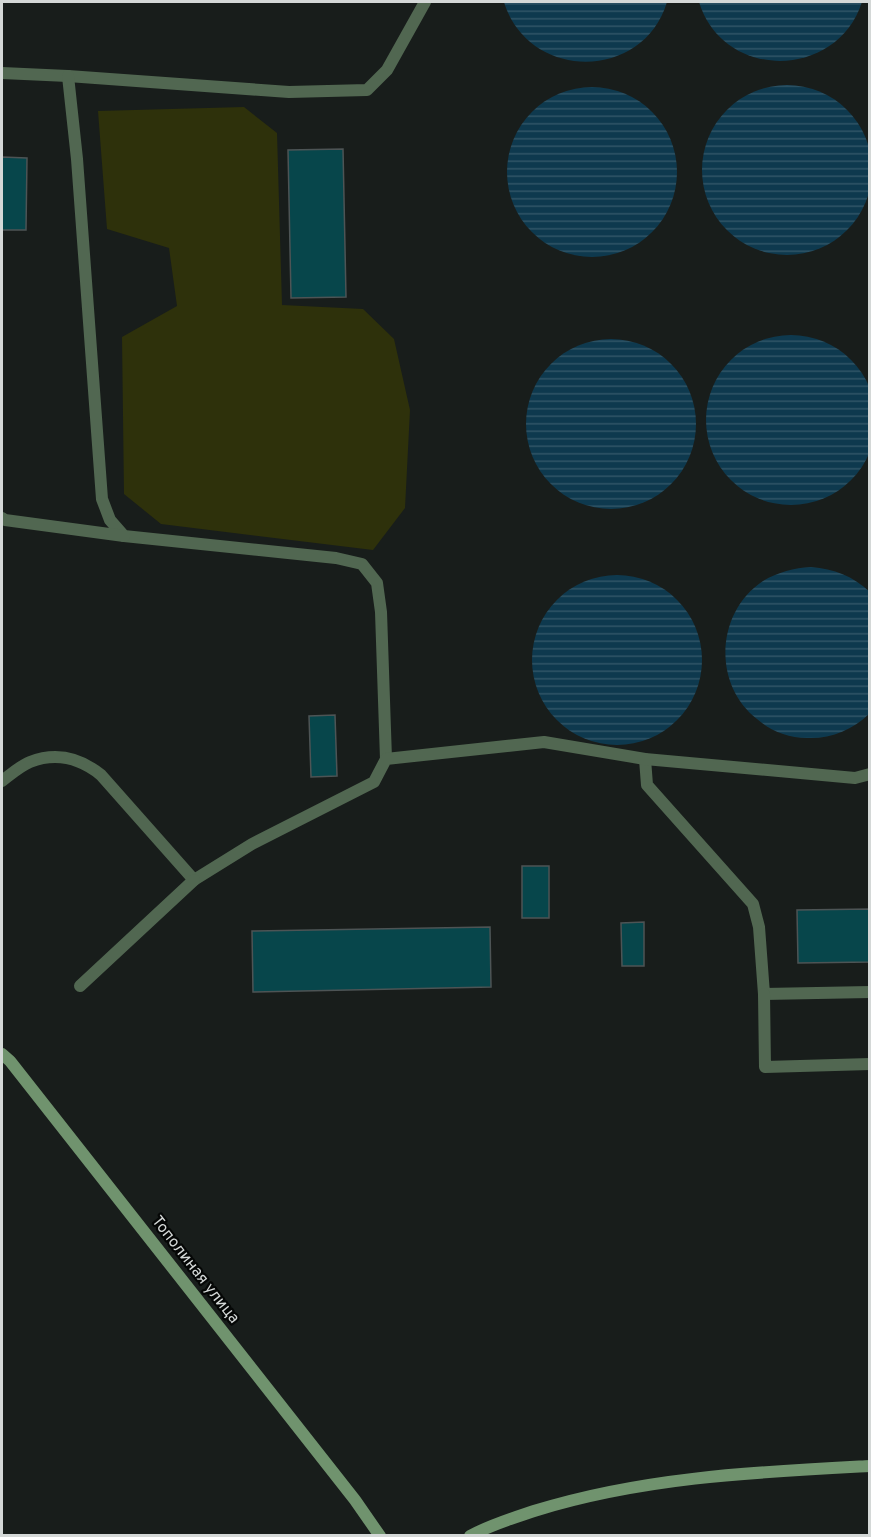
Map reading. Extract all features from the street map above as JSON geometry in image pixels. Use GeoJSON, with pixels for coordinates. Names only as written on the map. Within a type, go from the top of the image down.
{"type":"FeatureCollection","features":[{"type":"Feature","properties":{"kind":"main road","name":"Тополиная улица"},"geometry":{"type":"LineString","coordinates":[[6,1058],[355,1500],[380,1536]]}},
{"type":"Feature","properties":{"kind":"main road"},"geometry":{"type":"LineString","coordinates":[[470,1536],[558,1504],[636,1486],[761,1472],[870,1466]]}},
{"type":"Feature","properties":{"kind":"lane"},"geometry":{"type":"LineString","coordinates":[[2,74],[68,76],[289,92],[367,90],[387,70],[425,2]]}},
{"type":"Feature","properties":{"kind":"lane"},"geometry":{"type":"LineString","coordinates":[[68,76],[77,159],[102,500],[110,520],[124,536]]}},
{"type":"Feature","properties":{"kind":"lane"},"geometry":{"type":"LineString","coordinates":[[2,518],[124,536],[336,558],[362,564],[377,583],[381,612],[386,759],[374,782],[252,844],[194,879],[80,986]]}},
{"type":"Feature","properties":{"kind":"lane"},"geometry":{"type":"LineString","coordinates":[[386,759],[544,742],[645,759],[855,778],[870,774]]}},
{"type":"Feature","properties":{"kind":"lane"},"geometry":{"type":"LineString","coordinates":[[2,781],[28,763],[40,760],[56,758],[75,760],[89,765],[101,775],[194,879]]}},
{"type":"Feature","properties":{"kind":"lane"},"geometry":{"type":"LineString","coordinates":[[645,759],[647,785],[753,904],[759,927],[764,994],[765,1067],[870,1064]]}},
{"type":"Feature","properties":{"kind":"lane"},"geometry":{"type":"LineString","coordinates":[[764,994],[870,992]]}},
{"type":"Feature","properties":{"kind":"green space"},"geometry":{"type":"Polygon","coordinates":[[[244,107],[277,133],[282,305],[363,309],[394,339],[410,410],[405,508],[373,550],[161,524],[124,494],[122,337],[177,306],[169,248],[107,229],[98,111],[244,107]]]}},
{"type":"Feature","properties":{"kind":"water"},"geometry":{"type":"Polygon","coordinates":[[[504,2],[667,2],[654,28],[635,47],[611,58],[586,62],[560,58],[536,47],[517,28],[504,2]]]}},
{"type":"Feature","properties":{"kind":"water"},"geometry":{"type":"Polygon","coordinates":[[[699,2],[862,2],[849,28],[829,46],[806,57],[780,61],[755,57],[731,46],[712,28],[699,2]]]}},
{"type":"Feature","properties":{"kind":"water"},"geometry":{"type":"Polygon","coordinates":[[[787,85],[804,86],[820,91],[847,110],[866,137],[871,153],[871,187],[866,203],[847,230],[820,249],[804,254],[787,255],[770,254],[754,249],[727,230],[708,203],[703,187],[702,170],[703,153],[708,137],[727,110],[754,91],[770,86],[787,85]]]}},
{"type":"Feature","properties":{"kind":"water"},"geometry":{"type":"Polygon","coordinates":[[[592,87],[609,88],[625,93],[652,112],[671,139],[676,155],[676,189],[671,205],[652,232],[625,251],[609,256],[592,257],[575,256],[559,251],[532,232],[513,205],[508,189],[507,172],[508,155],[513,139],[532,112],[559,93],[575,88],[592,87]]]}},
{"type":"Feature","properties":{"kind":"water"},"geometry":{"type":"Polygon","coordinates":[[[791,335],[823,342],[851,360],[869,388],[876,420],[869,452],[851,480],[823,498],[791,505],[759,498],[731,480],[713,452],[706,420],[713,388],[731,360],[759,342],[791,335]]]}},
{"type":"Feature","properties":{"kind":"water"},"geometry":{"type":"Polygon","coordinates":[[[611,339],[628,340],[644,345],[671,364],[690,391],[695,407],[695,441],[690,457],[671,484],[644,503],[628,508],[611,509],[594,508],[578,503],[551,484],[532,457],[527,441],[526,424],[527,407],[532,391],[551,364],[578,345],[594,340],[611,339]]]}},
{"type":"Feature","properties":{"kind":"water"},"geometry":{"type":"Polygon","coordinates":[[[811,567],[843,574],[870,592],[869,714],[856,725],[841,732],[816,738],[793,737],[774,730],[757,719],[742,704],[732,687],[727,668],[726,648],[729,629],[736,611],[747,594],[774,575],[792,569],[811,567]]]}},
{"type":"Feature","properties":{"kind":"water"},"geometry":{"type":"Polygon","coordinates":[[[617,575],[634,576],[650,581],[677,600],[696,627],[701,643],[701,677],[696,693],[677,720],[650,739],[634,744],[617,745],[600,744],[584,739],[557,720],[538,693],[533,677],[532,660],[533,643],[538,627],[557,600],[584,581],[600,576],[617,575]]]}},
{"type":"Feature","properties":{"kind":"building"},"geometry":{"type":"Polygon","coordinates":[[[343,149],[346,297],[291,298],[288,150],[343,149]]]}},
{"type":"Feature","properties":{"kind":"building"},"geometry":{"type":"Polygon","coordinates":[[[2,157],[27,158],[26,230],[2,230],[2,157]]]}},
{"type":"Feature","properties":{"kind":"building"},"geometry":{"type":"Polygon","coordinates":[[[335,715],[337,776],[311,777],[309,716],[335,715]]]}},
{"type":"Feature","properties":{"kind":"building"},"geometry":{"type":"Polygon","coordinates":[[[522,866],[549,866],[549,918],[522,918],[522,866]]]}},
{"type":"Feature","properties":{"kind":"building"},"geometry":{"type":"Polygon","coordinates":[[[870,909],[870,962],[798,963],[797,910],[870,909]]]}},
{"type":"Feature","properties":{"kind":"building"},"geometry":{"type":"Polygon","coordinates":[[[644,922],[644,966],[622,966],[621,923],[644,922]]]}},
{"type":"Feature","properties":{"kind":"building"},"geometry":{"type":"Polygon","coordinates":[[[490,927],[491,987],[253,992],[252,931],[490,927]]]}}]}
